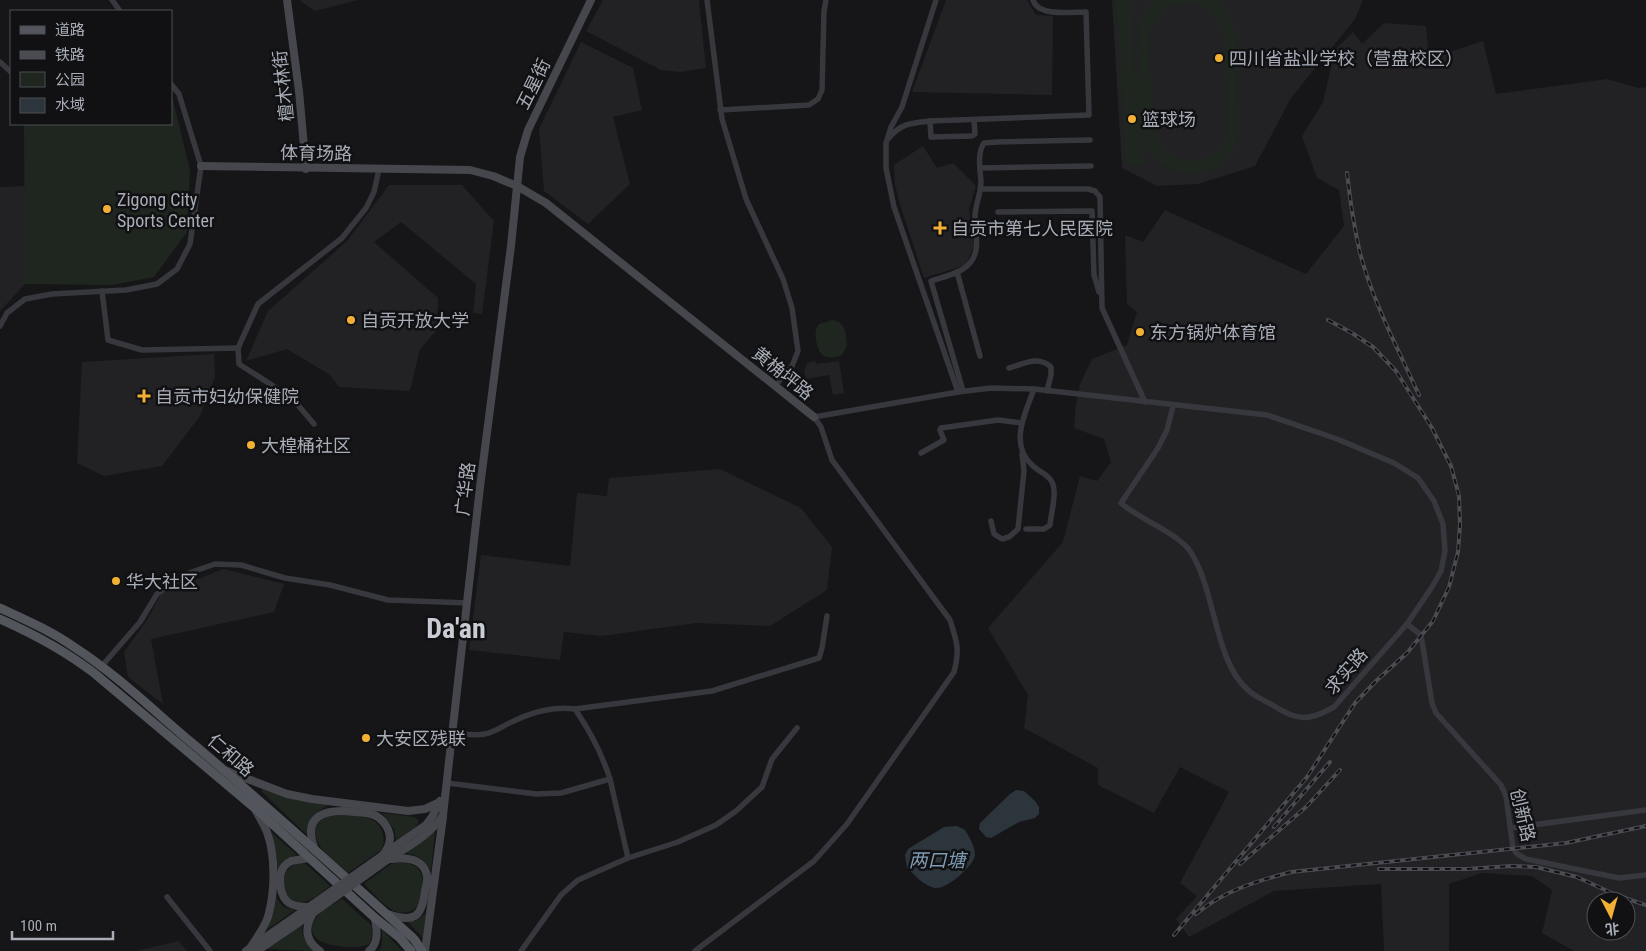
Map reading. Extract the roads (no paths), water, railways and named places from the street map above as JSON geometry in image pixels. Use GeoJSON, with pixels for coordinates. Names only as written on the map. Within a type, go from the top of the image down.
{"type":"FeatureCollection","features":[{"type":"Feature","properties":{"kind":"main road","name":"檀木林街"},"geometry":{"type":"LineString","coordinates":[[287,0],[299,91],[306,169]]}},
{"type":"Feature","properties":{"kind":"main road","name":"五星街"},"geometry":{"type":"LineString","coordinates":[[517,186],[520,157],[528,130],[591,0]]}},
{"type":"Feature","properties":{"kind":"main road","name":"体育场路"},"geometry":{"type":"LineString","coordinates":[[201,166],[470,170],[493,176],[517,186]]}},
{"type":"Feature","properties":{"kind":"main road","name":"黄桷坪路"},"geometry":{"type":"LineString","coordinates":[[517,186],[546,203],[814,417]]}},
{"type":"Feature","properties":{"kind":"main road","name":"广华路"},"geometry":{"type":"LineString","coordinates":[[423,951],[445,805],[444,796],[517,186]]}},
{"type":"Feature","properties":{"kind":"main road","name":"仁和路"},"geometry":{"type":"LineString","coordinates":[[0,608],[42,627],[75,647],[101,667],[225,770],[414,939],[423,951]]}},
{"type":"Feature","properties":{"kind":"main road","name":"仁和路"},"geometry":{"type":"LineString","coordinates":[[0,618],[36,635],[73,656],[94,673],[256,809],[375,918],[400,938],[411,951]]}},
{"type":"Feature","properties":{"kind":"main road"},"geometry":{"type":"LineString","coordinates":[[225,770],[287,794],[312,799],[399,811],[417,811],[438,803]]}},
{"type":"Feature","properties":{"kind":"main road"},"geometry":{"type":"LineString","coordinates":[[251,950],[311,910],[426,825],[444,796]]}},
{"type":"Feature","properties":{"kind":"main road"},"geometry":{"type":"LineString","coordinates":[[251,950],[267,918],[273,873],[272,855],[267,833],[256,809]]}},
{"type":"Feature","properties":{"kind":"main road"},"geometry":{"type":"LineString","coordinates":[[316,851],[310,833],[314,822],[328,811],[346,810],[371,814],[383,822],[390,838],[385,857]]}},
{"type":"Feature","properties":{"kind":"main road"},"geometry":{"type":"LineString","coordinates":[[385,857],[431,830],[443,814]]}},
{"type":"Feature","properties":{"kind":"main road"},"geometry":{"type":"LineString","coordinates":[[383,912],[400,918],[415,916],[424,905],[427,877],[422,867],[411,858],[385,857]]}},
{"type":"Feature","properties":{"kind":"main road"},"geometry":{"type":"LineString","coordinates":[[309,858],[290,861],[282,870],[281,877],[282,893],[285,899],[290,904],[311,910]]}},
{"type":"Feature","properties":{"kind":"main road"},"geometry":{"type":"LineString","coordinates":[[311,910],[307,923],[309,939],[313,947],[320,951]]}},
{"type":"Feature","properties":{"kind":"main road"},"geometry":{"type":"LineString","coordinates":[[369,951],[373,949],[377,938],[375,918]]}},
{"type":"Feature","properties":{"kind":"street"},"geometry":{"type":"LineString","coordinates":[[707,0],[720,110],[746,199],[783,279],[792,308],[798,351],[792,366],[775,386]]}},
{"type":"Feature","properties":{"kind":"street"},"geometry":{"type":"LineString","coordinates":[[720,110],[809,105],[818,100],[822,90],[824,11],[826,0]]}},
{"type":"Feature","properties":{"kind":"street"},"geometry":{"type":"LineString","coordinates":[[936,0],[902,107],[892,124],[886,142],[886,168],[894,206],[961,392]]}},
{"type":"Feature","properties":{"kind":"street"},"geometry":{"type":"LineString","coordinates":[[886,142],[896,130],[908,123],[930,120],[1089,116],[1086,12],[1038,9],[1033,0]]}},
{"type":"Feature","properties":{"kind":"street"},"geometry":{"type":"LineString","coordinates":[[0,62],[10,71]]}},
{"type":"Feature","properties":{"kind":"street"},"geometry":{"type":"LineString","coordinates":[[0,326],[7,313],[25,299],[52,294],[126,290],[157,284],[177,269],[190,244],[201,166],[179,94],[172,85]]}},
{"type":"Feature","properties":{"kind":"street"},"geometry":{"type":"LineString","coordinates":[[930,120],[931,138],[972,136],[975,134],[974,120]]}},
{"type":"Feature","properties":{"kind":"street"},"geometry":{"type":"LineString","coordinates":[[961,392],[931,281],[969,266],[976,249],[975,214],[981,189],[980,149],[984,143],[1090,140]]}},
{"type":"Feature","properties":{"kind":"street"},"geometry":{"type":"LineString","coordinates":[[980,168],[1091,166]]}},
{"type":"Feature","properties":{"kind":"street"},"geometry":{"type":"LineString","coordinates":[[314,424],[292,398],[239,364],[238,348],[258,304],[342,238],[352,226],[366,208],[374,192],[379,169]]}},
{"type":"Feature","properties":{"kind":"street"},"geometry":{"type":"LineString","coordinates":[[981,189],[1088,189],[1095,191],[1100,197],[1102,308],[1145,402]]}},
{"type":"Feature","properties":{"kind":"street"},"geometry":{"type":"LineString","coordinates":[[998,212],[1092,211],[1094,275],[1101,297]]}},
{"type":"Feature","properties":{"kind":"street"},"geometry":{"type":"LineString","coordinates":[[957,272],[980,356]]}},
{"type":"Feature","properties":{"kind":"street"},"geometry":{"type":"LineString","coordinates":[[102,291],[108,340],[142,350],[238,348]]}},
{"type":"Feature","properties":{"kind":"street"},"geometry":{"type":"LineString","coordinates":[[1009,368],[1033,361],[1044,362],[1051,367],[1047,391]]}},
{"type":"Feature","properties":{"kind":"street","name":"黄桷坪路"},"geometry":{"type":"LineString","coordinates":[[814,417],[991,388],[1034,389],[1173,406]]}},
{"type":"Feature","properties":{"kind":"street"},"geometry":{"type":"LineString","coordinates":[[991,521],[994,534],[1002,539],[1009,537],[1018,529],[1024,471],[1020,436],[1022,423],[1034,389]]}},
{"type":"Feature","properties":{"kind":"street","name":"求实路"},"geometry":{"type":"LineString","coordinates":[[1173,406],[1268,415],[1337,439],[1394,462],[1418,478],[1434,501],[1443,524],[1445,551],[1441,571],[1407,624],[1334,707],[1320,715],[1304,718],[1287,715],[1248,690],[1235,674],[1226,657],[1203,578],[1188,549],[1175,538],[1130,512],[1121,503],[1158,448],[1167,430],[1173,406]]}},
{"type":"Feature","properties":{"kind":"street"},"geometry":{"type":"LineString","coordinates":[[695,951],[814,861],[847,824],[954,672],[958,657],[957,641],[950,620],[832,460],[821,427],[814,417]]}},
{"type":"Feature","properties":{"kind":"street"},"geometry":{"type":"LineString","coordinates":[[921,453],[944,440],[941,428],[998,420],[1022,423]]}},
{"type":"Feature","properties":{"kind":"street"},"geometry":{"type":"LineString","coordinates":[[1022,452],[1032,466],[1050,478],[1054,490],[1050,525],[1044,529],[1026,529]]}},
{"type":"Feature","properties":{"kind":"street"},"geometry":{"type":"LineString","coordinates":[[101,667],[140,622],[157,594],[189,574],[215,564],[241,565],[285,578],[330,585],[388,600],[468,603]]}},
{"type":"Feature","properties":{"kind":"street"},"geometry":{"type":"LineString","coordinates":[[453,732],[474,735],[485,734],[517,719],[562,707],[575,709],[712,691],[819,658],[828,616]]}},
{"type":"Feature","properties":{"kind":"street","name":"创新路"},"geometry":{"type":"LineString","coordinates":[[1407,624],[1421,635],[1432,703],[1436,713],[1502,785],[1506,796],[1513,848],[1516,854],[1526,859],[1619,878],[1646,875]]}},
{"type":"Feature","properties":{"kind":"street"},"geometry":{"type":"LineString","coordinates":[[575,709],[604,760],[628,858]]}},
{"type":"Feature","properties":{"kind":"street"},"geometry":{"type":"LineString","coordinates":[[522,951],[561,895],[578,880],[628,858],[678,842],[716,825],[736,811],[762,787],[772,759],[797,728]]}},
{"type":"Feature","properties":{"kind":"street"},"geometry":{"type":"LineString","coordinates":[[447,782],[536,794],[561,793],[610,779]]}},
{"type":"Feature","properties":{"kind":"street"},"geometry":{"type":"LineString","coordinates":[[1510,828],[1646,810]]}},
{"type":"Feature","properties":{"kind":"street"},"geometry":{"type":"LineString","coordinates":[[167,897],[210,951]]}},
{"type":"Feature","properties":{"kind":"water"},"geometry":{"type":"Polygon","coordinates":[[[1016,790],[1024,791],[1035,801],[1039,807],[1039,814],[1035,818],[1019,822],[991,838],[986,837],[979,829],[980,823],[1016,790]]]}},
{"type":"Feature","properties":{"kind":"water","name":"两口塘"},"geometry":{"type":"Polygon","coordinates":[[[957,826],[965,830],[972,842],[975,852],[973,860],[965,871],[946,885],[940,888],[931,887],[907,868],[905,855],[908,849],[944,827],[957,826]]]}},
{"type":"Feature","properties":{"kind":"railway"},"geometry":{"type":"LineString","coordinates":[[1347,173],[1356,233],[1365,271],[1419,395]]}},
{"type":"Feature","properties":{"kind":"railway"},"geometry":{"type":"LineString","coordinates":[[1174,935],[1307,777],[1355,703],[1407,653],[1433,621],[1449,587],[1458,552],[1460,525],[1459,496],[1451,466],[1432,428],[1396,371],[1373,347],[1328,320]]}},
{"type":"Feature","properties":{"kind":"railway"},"geometry":{"type":"LineString","coordinates":[[1274,827],[1330,762]]}},
{"type":"Feature","properties":{"kind":"railway"},"geometry":{"type":"LineString","coordinates":[[1240,864],[1306,807],[1340,770]]}},
{"type":"Feature","properties":{"kind":"railway"},"geometry":{"type":"LineString","coordinates":[[1196,914],[1229,893],[1253,883],[1291,872],[1566,843],[1646,826]]}},
{"type":"Feature","properties":{"kind":"railway"},"geometry":{"type":"LineString","coordinates":[[1379,869],[1536,867],[1577,877],[1616,895],[1646,905]]}},
{"type":"Feature","properties":{"kind":"place","name":"四川省盐业学校（营盘校区）"},"geometry":{"type":"Point","coordinates":[1219,58]}},
{"type":"Feature","properties":{"kind":"place","name":"篮球场"},"geometry":{"type":"Point","coordinates":[1132,119]}},
{"type":"Feature","properties":{"kind":"place","name":"Zigong City Sports Center"},"geometry":{"type":"Point","coordinates":[107,209]}},
{"type":"Feature","properties":{"kind":"place","name":"自贡市第七人民医院"},"geometry":{"type":"Point","coordinates":[940,228]}},
{"type":"Feature","properties":{"kind":"place","name":"自贡开放大学"},"geometry":{"type":"Point","coordinates":[351,320]}},
{"type":"Feature","properties":{"kind":"place","name":"东方锅炉体育馆"},"geometry":{"type":"Point","coordinates":[1140,332]}},
{"type":"Feature","properties":{"kind":"place","name":"自贡市妇幼保健院"},"geometry":{"type":"Point","coordinates":[144,396]}},
{"type":"Feature","properties":{"kind":"place","name":"大楻桶社区"},"geometry":{"type":"Point","coordinates":[251,445]}},
{"type":"Feature","properties":{"kind":"place","name":"华大社区"},"geometry":{"type":"Point","coordinates":[116,581]}},
{"type":"Feature","properties":{"kind":"place","name":"大安区残联"},"geometry":{"type":"Point","coordinates":[366,738]}},
{"type":"Feature","properties":{"kind":"district","name":"Da'an"},"geometry":{"type":"Point","coordinates":[456,628]}}]}
